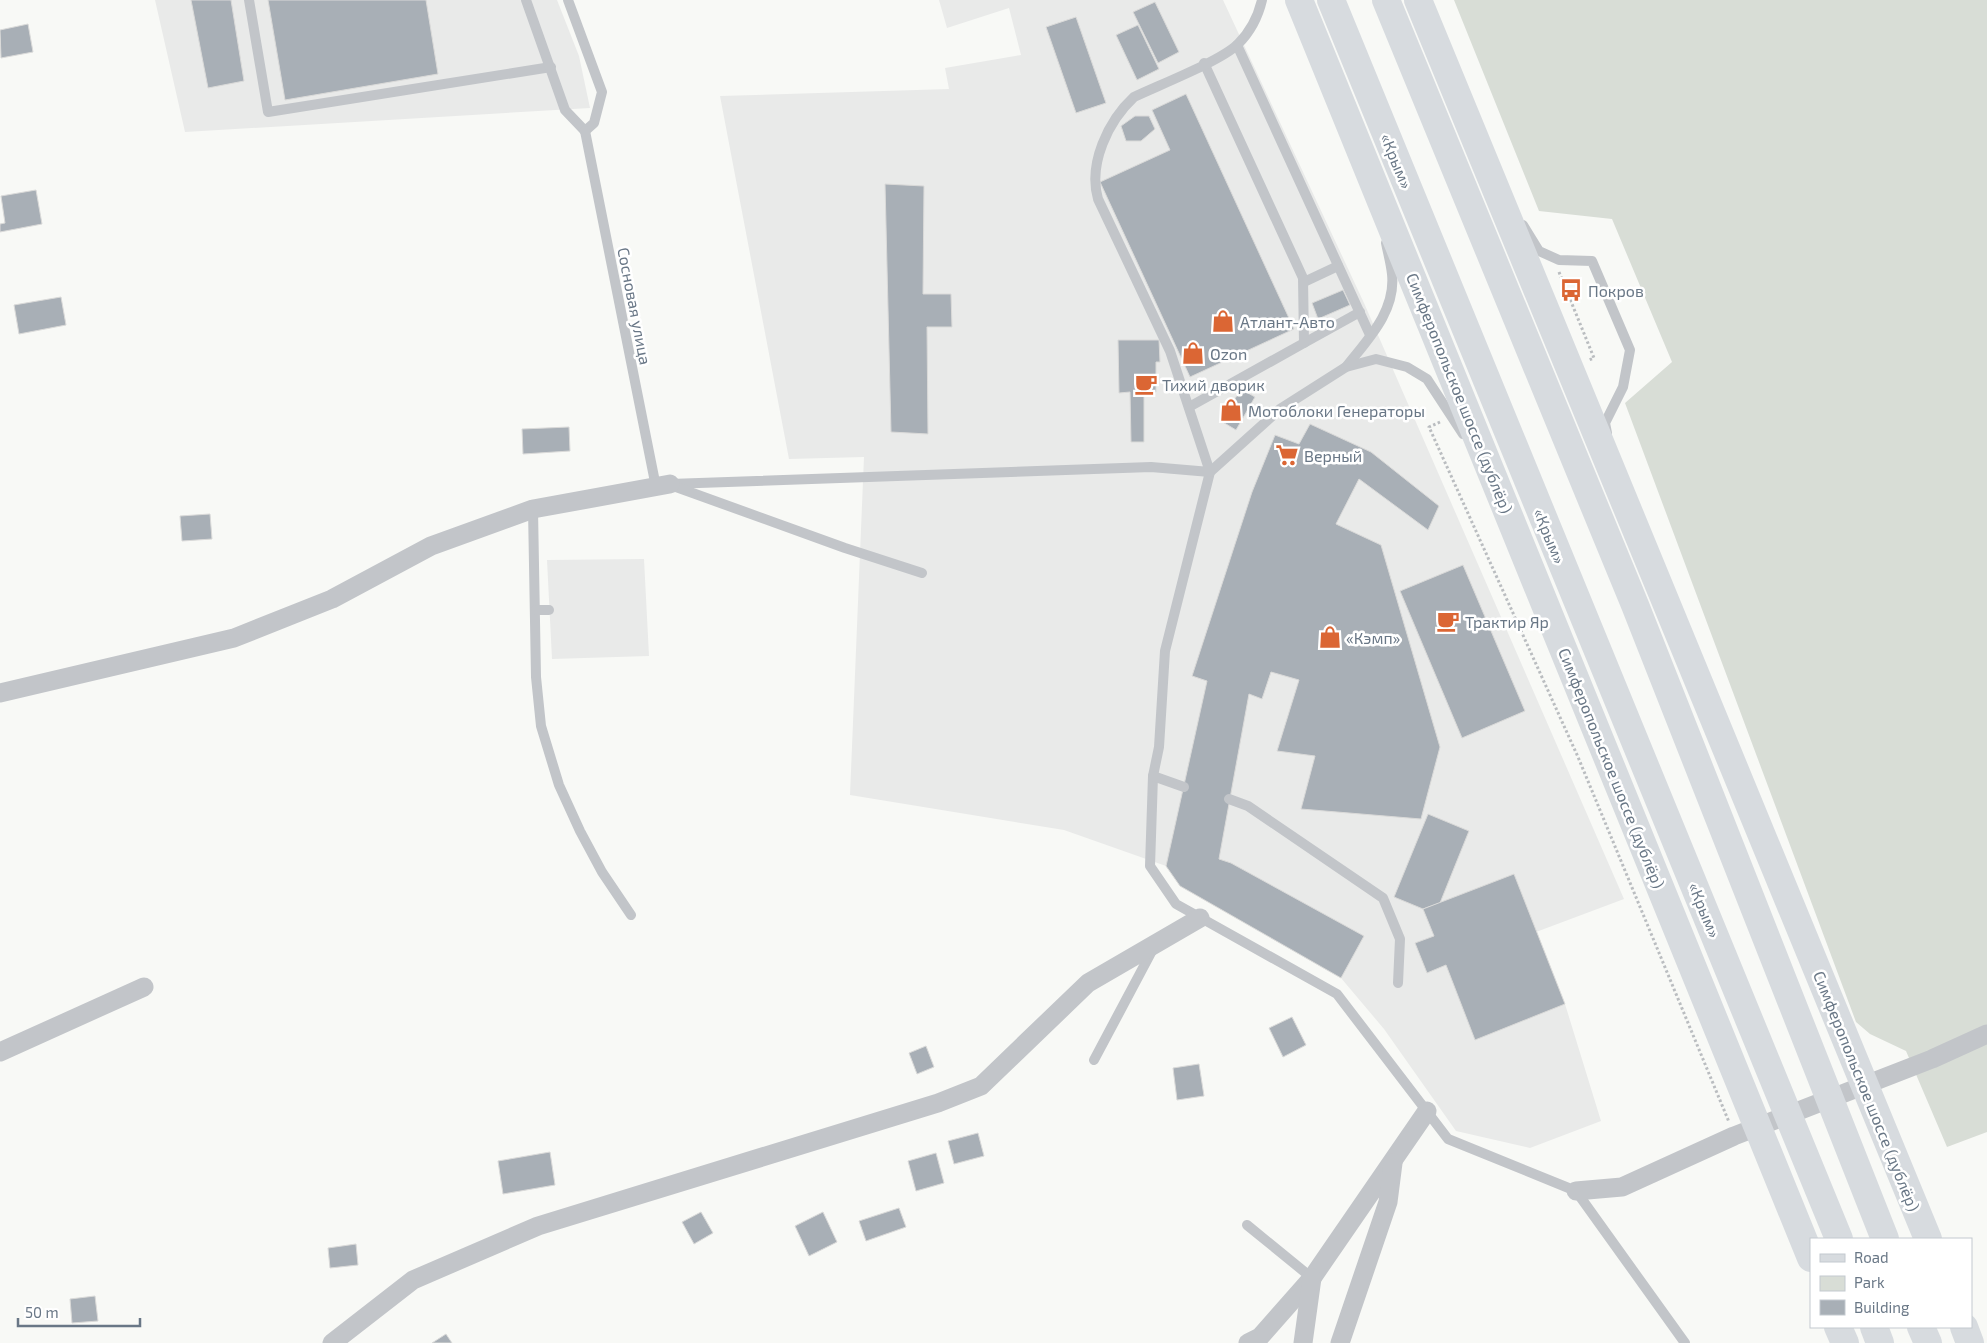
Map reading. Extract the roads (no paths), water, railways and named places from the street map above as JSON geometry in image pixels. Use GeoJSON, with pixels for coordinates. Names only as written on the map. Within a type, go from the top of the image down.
{"type":"FeatureCollection","features":[{"type":"Feature","properties":{"kind":"main road","name":"Симферопольское шоссе (дублёр)"},"geometry":{"type":"LineString","coordinates":[[1299,0],[1810,1256]]}},
{"type":"Feature","properties":{"kind":"main road","name":"«Крым»"},"geometry":{"type":"LineString","coordinates":[[1331,0],[1772,1071],[1838,1238]]}},
{"type":"Feature","properties":{"kind":"main road"},"geometry":{"type":"LineString","coordinates":[[1386,0],[1635,605],[1885,1238]]}},
{"type":"Feature","properties":{"kind":"main road","name":"Симферопольское шоссе (дублёр)"},"geometry":{"type":"LineString","coordinates":[[1418,0],[1928,1238]]}},
{"type":"Feature","properties":{"kind":"main road"},"geometry":{"type":"LineString","coordinates":[[1838,1328],[1845,1343]]}},
{"type":"Feature","properties":{"kind":"main road"},"geometry":{"type":"LineString","coordinates":[[1874,1328],[1880,1343]]}},
{"type":"Feature","properties":{"kind":"main road"},"geometry":{"type":"LineString","coordinates":[[1921,1328],[1928,1343]]}},
{"type":"Feature","properties":{"kind":"main road"},"geometry":{"type":"LineString","coordinates":[[1964,1328],[1970,1343]]}},
{"type":"Feature","properties":{"kind":"street"},"geometry":{"type":"LineString","coordinates":[[0,693],[234,638],[332,599],[431,546],[533,509],[663,486]]}},
{"type":"Feature","properties":{"kind":"street"},"geometry":{"type":"LineString","coordinates":[[332,1343],[413,1280],[538,1226],[938,1103],[981,1086],[1088,983],[1200,918]]}},
{"type":"Feature","properties":{"kind":"street"},"geometry":{"type":"LineString","coordinates":[[0,1052],[144,988]]}},
{"type":"Feature","properties":{"kind":"street"},"geometry":{"type":"LineString","coordinates":[[1576,1191],[1622,1187],[1734,1136],[1932,1059],[1987,1034]]}},
{"type":"Feature","properties":{"kind":"street"},"geometry":{"type":"LineString","coordinates":[[1248,1343],[1260,1337],[1312,1278],[1427,1111]]}},
{"type":"Feature","properties":{"kind":"street"},"geometry":{"type":"LineString","coordinates":[[1340,1343],[1388,1202],[1394,1159]]}},
{"type":"Feature","properties":{"kind":"street"},"geometry":{"type":"LineString","coordinates":[[1303,1343],[1312,1278]]}},
{"type":"Feature","properties":{"kind":"lane"},"geometry":{"type":"LineString","coordinates":[[249,0],[268,112],[551,67]]}},
{"type":"Feature","properties":{"kind":"lane"},"geometry":{"type":"LineString","coordinates":[[526,0],[565,110],[585,131],[594,123],[602,92],[568,0]]}},
{"type":"Feature","properties":{"kind":"lane"},"geometry":{"type":"LineString","coordinates":[[1262,0],[1251,28],[1237,46],[1134,97],[1125,105],[1108,131],[1095,178],[1098,200],[1167,344],[1210,472],[1165,652],[1158,747],[1153,776],[1150,866],[1176,904],[1337,994],[1448,1139],[1576,1191],[1685,1343]]}},
{"type":"Feature","properties":{"kind":"lane"},"geometry":{"type":"LineString","coordinates":[[1237,46],[1370,335]]}},
{"type":"Feature","properties":{"kind":"lane"},"geometry":{"type":"LineString","coordinates":[[1204,63],[1304,282],[1304,343]]}},
{"type":"Feature","properties":{"kind":"lane","name":"Сосновая улица"},"geometry":{"type":"LineString","coordinates":[[585,131],[663,486]]}},
{"type":"Feature","properties":{"kind":"lane"},"geometry":{"type":"LineString","coordinates":[[1481,155],[1540,251],[1559,260],[1592,261],[1630,350],[1623,387],[1605,423],[1634,526]]}},
{"type":"Feature","properties":{"kind":"lane"},"geometry":{"type":"LineString","coordinates":[[1346,367],[1387,308],[1392,275],[1374,183]]}},
{"type":"Feature","properties":{"kind":"lane"},"geometry":{"type":"LineString","coordinates":[[1304,282],[1338,266]]}},
{"type":"Feature","properties":{"kind":"lane"},"geometry":{"type":"LineString","coordinates":[[1189,407],[1360,312]]}},
{"type":"Feature","properties":{"kind":"lane"},"geometry":{"type":"LineString","coordinates":[[663,486],[1151,467],[1210,472],[1280,409],[1346,367],[1376,359],[1407,367],[1427,379],[1499,488]]}},
{"type":"Feature","properties":{"kind":"lane"},"geometry":{"type":"LineString","coordinates":[[663,486],[922,574]]}},
{"type":"Feature","properties":{"kind":"lane"},"geometry":{"type":"LineString","coordinates":[[533,509],[536,677],[540,726],[559,785],[602,872],[631,914]]}},
{"type":"Feature","properties":{"kind":"lane"},"geometry":{"type":"LineString","coordinates":[[536,610],[550,610]]}},
{"type":"Feature","properties":{"kind":"lane"},"geometry":{"type":"LineString","coordinates":[[1153,776],[1184,787]]}},
{"type":"Feature","properties":{"kind":"lane"},"geometry":{"type":"LineString","coordinates":[[1229,798],[1248,806],[1383,898],[1400,939],[1398,982]]}},
{"type":"Feature","properties":{"kind":"lane"},"geometry":{"type":"LineString","coordinates":[[1094,1060],[1157,943]]}},
{"type":"Feature","properties":{"kind":"lane"},"geometry":{"type":"LineString","coordinates":[[1246,1225],[1312,1278]]}},
{"type":"Feature","properties":{"kind":"place","name":"Покров"},"geometry":{"type":"Point","coordinates":[1571,290]}},
{"type":"Feature","properties":{"kind":"place","name":"Атлант-Авто"},"geometry":{"type":"Point","coordinates":[1223,321]}},
{"type":"Feature","properties":{"kind":"place","name":"Ozon"},"geometry":{"type":"Point","coordinates":[1193,353]}},
{"type":"Feature","properties":{"kind":"place","name":"Тихий дворик"},"geometry":{"type":"Point","coordinates":[1146,384]}},
{"type":"Feature","properties":{"kind":"place","name":"Мотоблоки Генераторы"},"geometry":{"type":"Point","coordinates":[1231,410]}},
{"type":"Feature","properties":{"kind":"place","name":"Верный"},"geometry":{"type":"Point","coordinates":[1287,455]}},
{"type":"Feature","properties":{"kind":"place","name":"Трактир Яр"},"geometry":{"type":"Point","coordinates":[1448,621]}},
{"type":"Feature","properties":{"kind":"place","name":"«Кэмп»"},"geometry":{"type":"Point","coordinates":[1330,637]}}]}
